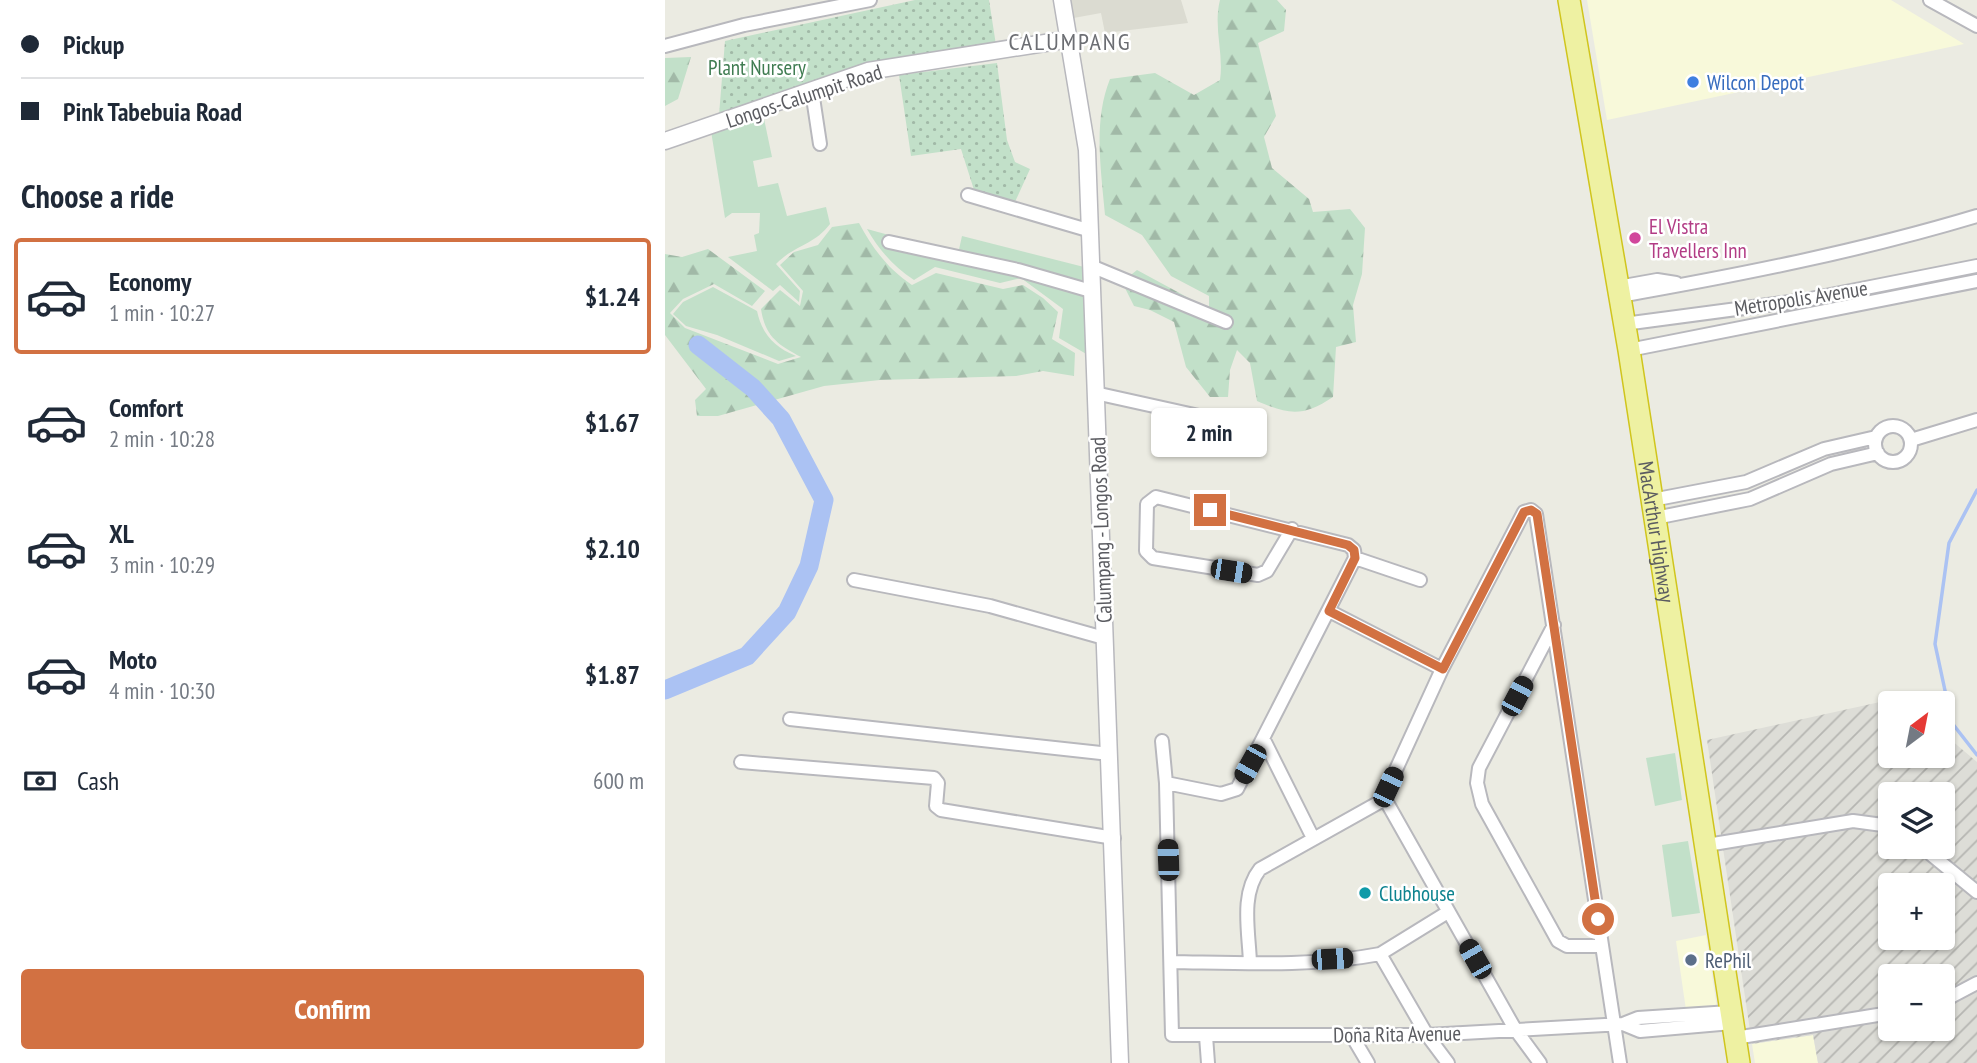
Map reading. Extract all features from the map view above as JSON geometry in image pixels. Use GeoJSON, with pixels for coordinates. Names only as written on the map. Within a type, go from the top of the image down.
{"type":"FeatureCollection","features":[{"type":"Feature","properties":{"kind":"highway","name":"MacArthur Highway"},"geometry":{"type":"LineString","coordinates":[[1569,0],[1625,324],[1739,1063]]}},
{"type":"Feature","properties":{"kind":"street"},"geometry":{"type":"LineString","coordinates":[[665,46],[744,25],[870,0]]}},
{"type":"Feature","properties":{"kind":"street","name":"Calumpang - Longos Road"},"geometry":{"type":"LineString","coordinates":[[1062,0],[1087,150],[1104,638],[1114,838],[1120,1063]]}},
{"type":"Feature","properties":{"kind":"street"},"geometry":{"type":"LineString","coordinates":[[1937,2],[1976,24]]}},
{"type":"Feature","properties":{"kind":"street","name":"Longos-Calumpit Road"},"geometry":{"type":"LineString","coordinates":[[665,141],[868,71],[1070,39]]}},
{"type":"Feature","properties":{"kind":"street"},"geometry":{"type":"LineString","coordinates":[[812,91],[820,144]]}},
{"type":"Feature","properties":{"kind":"street"},"geometry":{"type":"LineString","coordinates":[[968,195],[1091,232]]}},
{"type":"Feature","properties":{"kind":"street"},"geometry":{"type":"LineString","coordinates":[[1619,291],[1683,284],[1873,243],[1977,216]]}},
{"type":"Feature","properties":{"kind":"street"},"geometry":{"type":"LineString","coordinates":[[889,242],[1019,270],[1091,291]]}},
{"type":"Feature","properties":{"kind":"street","name":"Metropolis Avenue"},"geometry":{"type":"LineString","coordinates":[[1625,324],[1805,300],[1977,266]]}},
{"type":"Feature","properties":{"kind":"street"},"geometry":{"type":"LineString","coordinates":[[1091,267],[1226,322]]}},
{"type":"Feature","properties":{"kind":"street","name":"Metropolis Avenue"},"geometry":{"type":"LineString","coordinates":[[1629,350],[1977,281]]}},
{"type":"Feature","properties":{"kind":"street"},"geometry":{"type":"LineString","coordinates":[[1651,320],[1657,344]]}},
{"type":"Feature","properties":{"kind":"street"},"geometry":{"type":"LineString","coordinates":[[1095,393],[1208,418]]}},
{"type":"Feature","properties":{"kind":"street"},"geometry":{"type":"LineString","coordinates":[[1911,440],[1977,420]]}},
{"type":"Feature","properties":{"kind":"street"},"geometry":{"type":"LineString","coordinates":[[1654,509],[1746,482],[1824,449],[1876,436],[1886,427],[1897,426],[1908,433],[1911,440],[1909,453],[1901,461],[1888,462],[1878,453],[1876,436]]}},
{"type":"Feature","properties":{"kind":"street"},"geometry":{"type":"LineString","coordinates":[[1654,509],[1750,499],[1831,464],[1878,453]]}},
{"type":"Feature","properties":{"kind":"street"},"geometry":{"type":"LineString","coordinates":[[1746,482],[1750,499]]}},
{"type":"Feature","properties":{"kind":"street"},"geometry":{"type":"LineString","coordinates":[[1166,783],[1221,794],[1237,789],[1355,558],[1354,550],[1348,545],[1291,529],[1156,497],[1147,504],[1146,551],[1153,558],[1258,575],[1267,571],[1291,529]]}},
{"type":"Feature","properties":{"kind":"street"},"geometry":{"type":"LineString","coordinates":[[1540,1063],[1515,1029],[1385,799],[1388,787],[1443,669],[1524,512],[1531,510],[1537,514],[1602,946],[1618,1025],[1620,1063]]}},
{"type":"Feature","properties":{"kind":"street"},"geometry":{"type":"LineString","coordinates":[[1355,558],[1420,580]]}},
{"type":"Feature","properties":{"kind":"street"},"geometry":{"type":"LineString","coordinates":[[854,580],[990,606],[1104,638]]}},
{"type":"Feature","properties":{"kind":"street"},"geometry":{"type":"LineString","coordinates":[[1329,611],[1443,669]]}},
{"type":"Feature","properties":{"kind":"street"},"geometry":{"type":"LineString","coordinates":[[1554,625],[1479,768],[1479,793],[1482,804],[1558,942],[1567,946],[1602,946]]}},
{"type":"Feature","properties":{"kind":"street"},"geometry":{"type":"LineString","coordinates":[[790,719],[1110,754]]}},
{"type":"Feature","properties":{"kind":"street"},"geometry":{"type":"LineString","coordinates":[[1264,740],[1313,838]]}},
{"type":"Feature","properties":{"kind":"street"},"geometry":{"type":"LineString","coordinates":[[1162,741],[1172,962],[1249,962],[1380,954],[1448,912]]}},
{"type":"Feature","properties":{"kind":"street"},"geometry":{"type":"LineString","coordinates":[[741,762],[934,778],[938,783],[936,806],[941,810],[1114,838]]}},
{"type":"Feature","properties":{"kind":"street"},"geometry":{"type":"LineString","coordinates":[[1249,962],[1248,894],[1252,879],[1272,860],[1385,799]]}},
{"type":"Feature","properties":{"kind":"street"},"geometry":{"type":"LineString","coordinates":[[1707,845],[1853,821],[1878,824]]}},
{"type":"Feature","properties":{"kind":"street"},"geometry":{"type":"LineString","coordinates":[[1937,859],[1977,892]]}},
{"type":"Feature","properties":{"kind":"street"},"geometry":{"type":"LineString","coordinates":[[1380,954],[1427,1035],[1448,1063]]}},
{"type":"Feature","properties":{"kind":"street","name":"Doña Rita Avenue"},"geometry":{"type":"LineString","coordinates":[[1172,962],[1169,1029],[1172,1035],[1427,1035],[1618,1025],[1640,1031],[1878,1014]]}},
{"type":"Feature","properties":{"kind":"street"},"geometry":{"type":"LineString","coordinates":[[1955,995],[1977,983]]}},
{"type":"Feature","properties":{"kind":"street"},"geometry":{"type":"LineString","coordinates":[[1206,1036],[1208,1063]]}},
{"type":"Feature","properties":{"kind":"street"},"geometry":{"type":"LineString","coordinates":[[1352,1036],[1368,1063]]}},
{"type":"Feature","properties":{"kind":"shaded area"},"geometry":{"type":"Polygon","coordinates":[[[1064,0],[1181,0],[1188,23],[1105,33],[1101,13],[1068,19],[1064,0]]]}},
{"type":"Feature","properties":{"kind":"shaded area","name":"Wilcon Depot"},"geometry":{"type":"Polygon","coordinates":[[[1587,0],[1891,0],[1964,44],[1607,120],[1587,0]]]}},
{"type":"Feature","properties":{"kind":"shaded area"},"geometry":{"type":"Polygon","coordinates":[[[1878,702],[1878,768],[1955,768],[1955,743],[1977,762],[1977,1063],[1818,1063],[1813,1035],[1752,1044],[1707,740],[1878,702]]]}},
{"type":"Feature","properties":{"kind":"shaded area"},"geometry":{"type":"Polygon","coordinates":[[[1706,935],[1717,1008],[1686,1010],[1676,941],[1706,935]]]}},
{"type":"Feature","properties":{"kind":"shaded area"},"geometry":{"type":"Polygon","coordinates":[[[1813,1035],[1818,1063],[1755,1063],[1752,1044],[1813,1035]]]}},
{"type":"Feature","properties":{"kind":"green space","name":"Plant Nursery"},"geometry":{"type":"Polygon","coordinates":[[[915,0],[989,0],[996,45],[719,115],[725,41],[915,0]]]}},
{"type":"Feature","properties":{"kind":"green space"},"geometry":{"type":"Polygon","coordinates":[[[1220,0],[1277,0],[1286,10],[1284,31],[1258,43],[1276,116],[1264,137],[1272,168],[1309,199],[1313,212],[1350,209],[1365,228],[1362,274],[1353,305],[1356,342],[1336,347],[1333,397],[1304,411],[1287,411],[1257,401],[1250,363],[1237,350],[1230,370],[1228,397],[1210,397],[1186,367],[1174,322],[1150,310],[1134,306],[1122,282],[1137,270],[1209,309],[1209,296],[1171,276],[1142,235],[1105,215],[1100,128],[1101,111],[1110,79],[1155,73],[1194,95],[1220,80],[1220,0]]]}},
{"type":"Feature","properties":{"kind":"green space"},"geometry":{"type":"Polygon","coordinates":[[[691,57],[678,99],[665,106],[665,58],[691,57]]]}},
{"type":"Feature","properties":{"kind":"green space"},"geometry":{"type":"Polygon","coordinates":[[[997,63],[1007,140],[1015,162],[1030,169],[1014,204],[975,193],[961,149],[911,156],[899,75],[997,63]]]}},
{"type":"Feature","properties":{"kind":"green space"},"geometry":{"type":"Polygon","coordinates":[[[763,114],[772,157],[753,161],[758,187],[778,183],[787,216],[826,207],[830,224],[817,237],[790,252],[776,264],[800,291],[799,302],[780,285],[773,291],[728,257],[757,251],[754,235],[759,233],[760,213],[732,213],[725,218],[711,131],[763,114]]]}},
{"type":"Feature","properties":{"kind":"green space"},"geometry":{"type":"Polygon","coordinates":[[[859,223],[882,258],[912,285],[936,273],[1003,289],[1023,285],[1043,298],[1058,312],[1052,339],[1075,353],[1074,376],[1043,371],[1016,376],[880,380],[824,386],[718,416],[697,416],[695,400],[706,389],[665,335],[665,254],[682,257],[708,249],[765,291],[752,306],[714,284],[683,299],[670,313],[685,328],[778,364],[801,357],[769,333],[761,309],[780,290],[800,306],[803,291],[780,265],[794,252],[818,245],[832,227],[859,223]]]}},
{"type":"Feature","properties":{"kind":"green space"},"geometry":{"type":"Polygon","coordinates":[[[867,229],[958,254],[962,236],[1084,267],[1088,355],[1059,338],[1063,309],[1021,278],[1000,283],[935,267],[914,280],[888,258],[867,229]]]}},
{"type":"Feature","properties":{"kind":"green space"},"geometry":{"type":"Polygon","coordinates":[[[713,287],[757,311],[770,339],[796,356],[779,361],[717,335],[686,326],[673,314],[683,302],[713,287]]]}},
{"type":"Feature","properties":{"kind":"green space"},"geometry":{"type":"Polygon","coordinates":[[[1675,753],[1682,800],[1655,806],[1646,758],[1675,753]]]}},
{"type":"Feature","properties":{"kind":"green space"},"geometry":{"type":"Polygon","coordinates":[[[1688,841],[1700,913],[1672,917],[1662,845],[1688,841]]]}},
{"type":"Feature","properties":{"kind":"waterway"},"geometry":{"type":"LineString","coordinates":[[665,690],[747,656],[787,612],[809,566],[824,500],[781,419],[753,388],[698,345]]}},
{"type":"Feature","properties":{"kind":"waterway"},"geometry":{"type":"LineString","coordinates":[[1977,490],[1949,543],[1935,644],[1952,723],[1977,755]]}},
{"type":"Feature","properties":{"kind":"place","name":"Wilcon Depot"},"geometry":{"type":"Point","coordinates":[1693,82]}},
{"type":"Feature","properties":{"kind":"place","name":"El Vistra Travellers Inn"},"geometry":{"type":"Point","coordinates":[1635,238]}},
{"type":"Feature","properties":{"kind":"place","name":"Clubhouse"},"geometry":{"type":"Point","coordinates":[1365,893]}},
{"type":"Feature","properties":{"kind":"place","name":"RePhil"},"geometry":{"type":"Point","coordinates":[1691,960]}},
{"type":"Feature","properties":{"kind":"district","name":"CALUMPANG"},"geometry":{"type":"Point","coordinates":[1070,41]}},
{"type":"Feature","properties":{"kind":"route"},"geometry":{"type":"LineString","coordinates":[[1210,510],[1348,545],[1354,550],[1355,558],[1329,611],[1443,669],[1524,512],[1531,510],[1537,514],[1598,919]]}}]}
